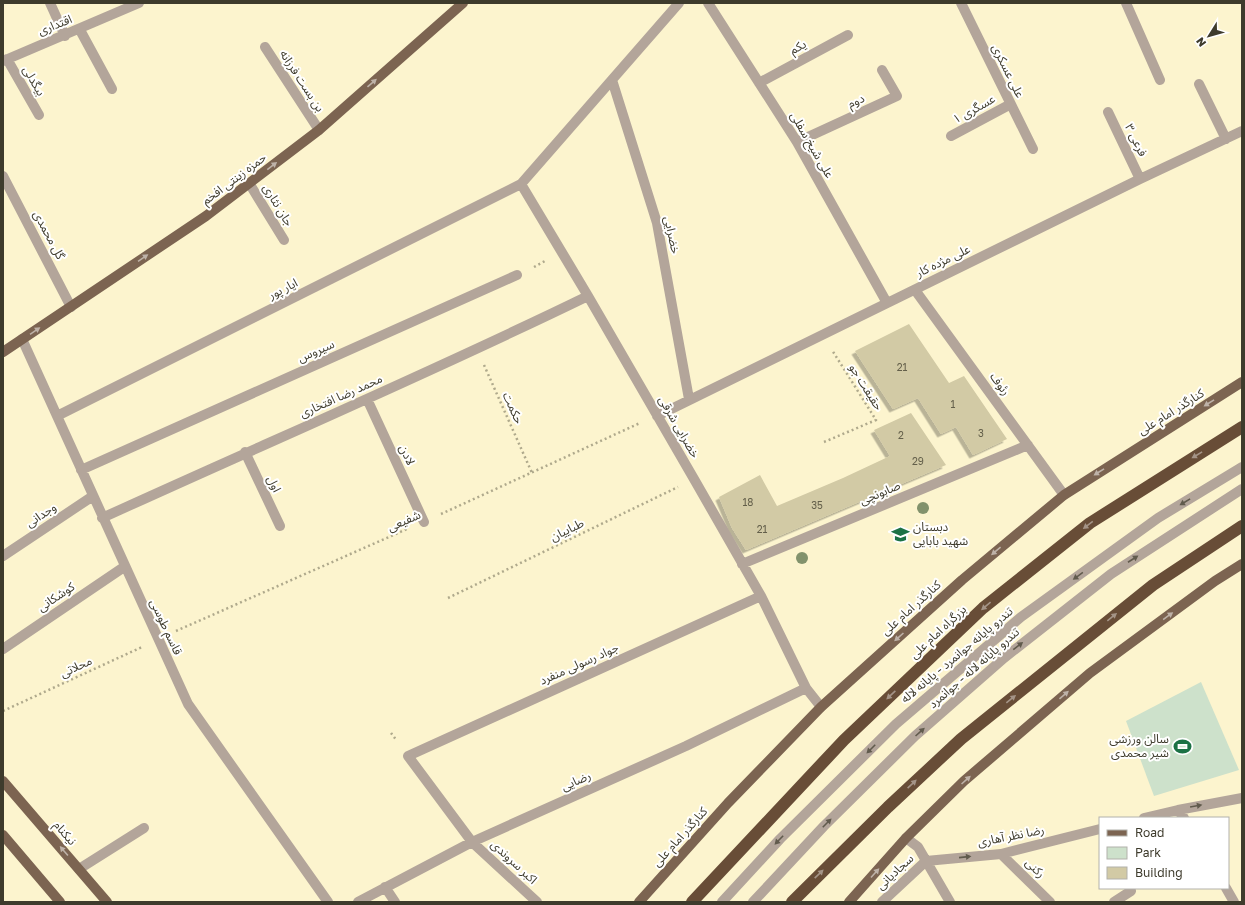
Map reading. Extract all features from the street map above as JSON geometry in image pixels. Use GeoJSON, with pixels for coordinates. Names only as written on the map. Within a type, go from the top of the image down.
{"type":"FeatureCollection","features":[{"type":"Feature","properties":{"kind":"highway","name":"بزرگراه امام علی"},"geometry":{"type":"LineString","coordinates":[[692,902],[844,740],[983,608],[1090,523],[1242,427]]}},
{"type":"Feature","properties":{"kind":"highway"},"geometry":{"type":"LineString","coordinates":[[792,902],[888,807],[961,739],[1153,585],[1242,526]]}},
{"type":"Feature","properties":{"kind":"main road","name":"حمزه زینتی افخم"},"geometry":{"type":"LineString","coordinates":[[3,352],[206,216],[319,130],[463,3]]}},
{"type":"Feature","properties":{"kind":"main road","name":"کنارگذر امام علی"},"geometry":{"type":"LineString","coordinates":[[638,902],[728,803],[821,707],[962,580],[1064,495],[1242,382]]}},
{"type":"Feature","properties":{"kind":"main road"},"geometry":{"type":"LineString","coordinates":[[849,902],[906,838],[964,782],[1090,673],[1215,581],[1242,564]]}},
{"type":"Feature","properties":{"kind":"main road","name":"نیکنام"},"geometry":{"type":"LineString","coordinates":[[3,781],[107,902]]}},
{"type":"Feature","properties":{"kind":"main road"},"geometry":{"type":"LineString","coordinates":[[3,835],[7,846],[60,902]]}},
{"type":"Feature","properties":{"kind":"street"},"geometry":{"type":"LineString","coordinates":[[50,3],[65,36]]}},
{"type":"Feature","properties":{"kind":"street","name":"اقتداری"},"geometry":{"type":"LineString","coordinates":[[5,60],[80,30],[139,3]]}},
{"type":"Feature","properties":{"kind":"street"},"geometry":{"type":"LineString","coordinates":[[521,184],[679,3]]}},
{"type":"Feature","properties":{"kind":"street","name":"علی شیخ سفلی"},"geometry":{"type":"LineString","coordinates":[[708,3],[797,142],[887,303]]}},
{"type":"Feature","properties":{"kind":"street","name":"علی عسکری"},"geometry":{"type":"LineString","coordinates":[[961,3],[1009,104],[1033,150]]}},
{"type":"Feature","properties":{"kind":"street"},"geometry":{"type":"LineString","coordinates":[[1126,3],[1160,80]]}},
{"type":"Feature","properties":{"kind":"street"},"geometry":{"type":"LineString","coordinates":[[80,30],[112,89]]}},
{"type":"Feature","properties":{"kind":"street","name":"یکم"},"geometry":{"type":"LineString","coordinates":[[759,83],[848,35]]}},
{"type":"Feature","properties":{"kind":"street","name":"بن بست فرزانه"},"geometry":{"type":"LineString","coordinates":[[265,47],[319,130]]}},
{"type":"Feature","properties":{"kind":"street","name":"بیگدلی"},"geometry":{"type":"LineString","coordinates":[[5,60],[39,115]]}},
{"type":"Feature","properties":{"kind":"street","name":"دوم"},"geometry":{"type":"LineString","coordinates":[[797,142],[897,96],[882,70]]}},
{"type":"Feature","properties":{"kind":"street","name":"خضرایی"},"geometry":{"type":"LineString","coordinates":[[612,80],[657,224],[689,399]]}},
{"type":"Feature","properties":{"kind":"street"},"geometry":{"type":"LineString","coordinates":[[1199,84],[1226,138]]}},
{"type":"Feature","properties":{"kind":"street","name":"عسگری ۱"},"geometry":{"type":"LineString","coordinates":[[951,136],[1009,104]]}},
{"type":"Feature","properties":{"kind":"street","name":"فرعی ۳"},"geometry":{"type":"LineString","coordinates":[[1108,112],[1140,179]]}},
{"type":"Feature","properties":{"kind":"street","name":"علی مژده کار"},"geometry":{"type":"LineString","coordinates":[[657,416],[689,399],[823,336],[1140,179],[1242,131]]}},
{"type":"Feature","properties":{"kind":"street","name":"گل محمدی"},"geometry":{"type":"LineString","coordinates":[[3,176],[71,307]]}},
{"type":"Feature","properties":{"kind":"street","name":"جان نثاری"},"geometry":{"type":"LineString","coordinates":[[249,183],[284,240]]}},
{"type":"Feature","properties":{"kind":"street","name":"خضرایی شرقی"},"geometry":{"type":"LineString","coordinates":[[521,184],[588,296],[761,596],[806,688],[821,707]]}},
{"type":"Feature","properties":{"kind":"street","name":"ایار پور"},"geometry":{"type":"LineString","coordinates":[[57,416],[521,184]]}},
{"type":"Feature","properties":{"kind":"street","name":"سیروس"},"geometry":{"type":"LineString","coordinates":[[81,470],[517,275]]}},
{"type":"Feature","properties":{"kind":"street","name":"رئوف"},"geometry":{"type":"LineString","coordinates":[[915,290],[1064,495]]}},
{"type":"Feature","properties":{"kind":"street","name":"محمد رضا افتخاری"},"geometry":{"type":"LineString","coordinates":[[102,518],[245,452],[477,350],[588,296]]}},
{"type":"Feature","properties":{"kind":"street","name":"قاسم طوسی"},"geometry":{"type":"LineString","coordinates":[[22,340],[157,640],[188,704],[328,902]]}},
{"type":"Feature","properties":{"kind":"street","name":"لادن"},"geometry":{"type":"LineString","coordinates":[[367,399],[424,522]]}},
{"type":"Feature","properties":{"kind":"street","name":"صابونچی"},"geometry":{"type":"LineString","coordinates":[[742,564],[1028,445]]}},
{"type":"Feature","properties":{"kind":"street","name":"اول"},"geometry":{"type":"LineString","coordinates":[[245,452],[280,526]]}},
{"type":"Feature","properties":{"kind":"street","name":"تندرو پایانه جوانمرد - پایانه لاله"},"geometry":{"type":"LineString","coordinates":[[722,902],[780,839],[896,724],[1021,617],[1158,518],[1242,467]]}},
{"type":"Feature","properties":{"kind":"street","name":"تندرو پایانه لاله - جوانمرد"},"geometry":{"type":"LineString","coordinates":[[752,902],[824,826],[915,736],[1004,658],[1111,574],[1242,489]]}},
{"type":"Feature","properties":{"kind":"street","name":"وجدانی"},"geometry":{"type":"LineString","coordinates":[[3,556],[93,496]]}},
{"type":"Feature","properties":{"kind":"street","name":"کوشکانی"},"geometry":{"type":"LineString","coordinates":[[3,649],[124,567]]}},
{"type":"Feature","properties":{"kind":"street","name":"جواد رسولی منفرد"},"geometry":{"type":"LineString","coordinates":[[408,756],[761,596]]}},
{"type":"Feature","properties":{"kind":"street","name":"رضایی"},"geometry":{"type":"LineString","coordinates":[[358,902],[472,842],[686,746],[806,688]]}},
{"type":"Feature","properties":{"kind":"street","name":"اکبر سروندی"},"geometry":{"type":"LineString","coordinates":[[408,756],[472,842],[537,902]]}},
{"type":"Feature","properties":{"kind":"street"},"geometry":{"type":"LineString","coordinates":[[1153,817],[1181,814],[1242,798]]}},
{"type":"Feature","properties":{"kind":"street"},"geometry":{"type":"LineString","coordinates":[[79,869],[144,828]]}},
{"type":"Feature","properties":{"kind":"street","name":"رضا نظر آهاری"},"geometry":{"type":"LineString","coordinates":[[926,861],[1000,854],[1099,829]]}},
{"type":"Feature","properties":{"kind":"street"},"geometry":{"type":"LineString","coordinates":[[906,838],[918,847],[950,902]]}},
{"type":"Feature","properties":{"kind":"street","name":"رکنی"},"geometry":{"type":"LineString","coordinates":[[1000,854],[1050,902]]}},
{"type":"Feature","properties":{"kind":"street","name":"سجادیانی"},"geometry":{"type":"LineString","coordinates":[[882,902],[926,861]]}},
{"type":"Feature","properties":{"kind":"street"},"geometry":{"type":"LineString","coordinates":[[385,887],[395,902]]}},
{"type":"Feature","properties":{"kind":"street"},"geometry":{"type":"LineString","coordinates":[[1227,889],[1234,902]]}},
{"type":"Feature","properties":{"kind":"street"},"geometry":{"type":"LineString","coordinates":[[1114,902],[1131,891]]}},
{"type":"Feature","properties":{"kind":"path"},"geometry":{"type":"LineString","coordinates":[[517,275],[561,253]]}},
{"type":"Feature","properties":{"kind":"path","name":"حقیقت جو"},"geometry":{"type":"LineString","coordinates":[[823,336],[876,420],[824,442]]}},
{"type":"Feature","properties":{"kind":"path","name":"حکمت"},"geometry":{"type":"LineString","coordinates":[[477,350],[532,473]]}},
{"type":"Feature","properties":{"kind":"path","name":"شفیعی"},"geometry":{"type":"LineString","coordinates":[[157,640],[424,522],[657,416]]}},
{"type":"Feature","properties":{"kind":"path","name":"طباییان"},"geometry":{"type":"LineString","coordinates":[[448,598],[694,479]]}},
{"type":"Feature","properties":{"kind":"path","name":"محلاتی"},"geometry":{"type":"LineString","coordinates":[[3,711],[157,640]]}},
{"type":"Feature","properties":{"kind":"green space","name":"سالن ورزشی شیر محمدی"},"geometry":{"type":"Polygon","coordinates":[[[1201,682],[1239,770],[1154,796],[1126,721],[1201,682]]]}},
{"type":"Feature","properties":{"kind":"building"},"geometry":{"type":"Polygon","coordinates":[[[909,324],[949,383],[964,376],[1007,439],[973,455],[956,427],[941,434],[918,398],[893,409],[855,351],[909,324]]]}},
{"type":"Feature","properties":{"kind":"building"},"geometry":{"type":"Polygon","coordinates":[[[911,413],[946,465],[746,550],[732,528],[719,497],[760,475],[777,506],[843,478],[890,456],[874,430],[911,413]]]}},
{"type":"Feature","properties":{"kind":"place","name":"دبستان شهید بابایی"},"geometry":{"type":"Point","coordinates":[900,534]}},
{"type":"Feature","properties":{"kind":"place","name":"سالن ورزشی شیر محمدی"},"geometry":{"type":"Point","coordinates":[1182,746]}}]}
